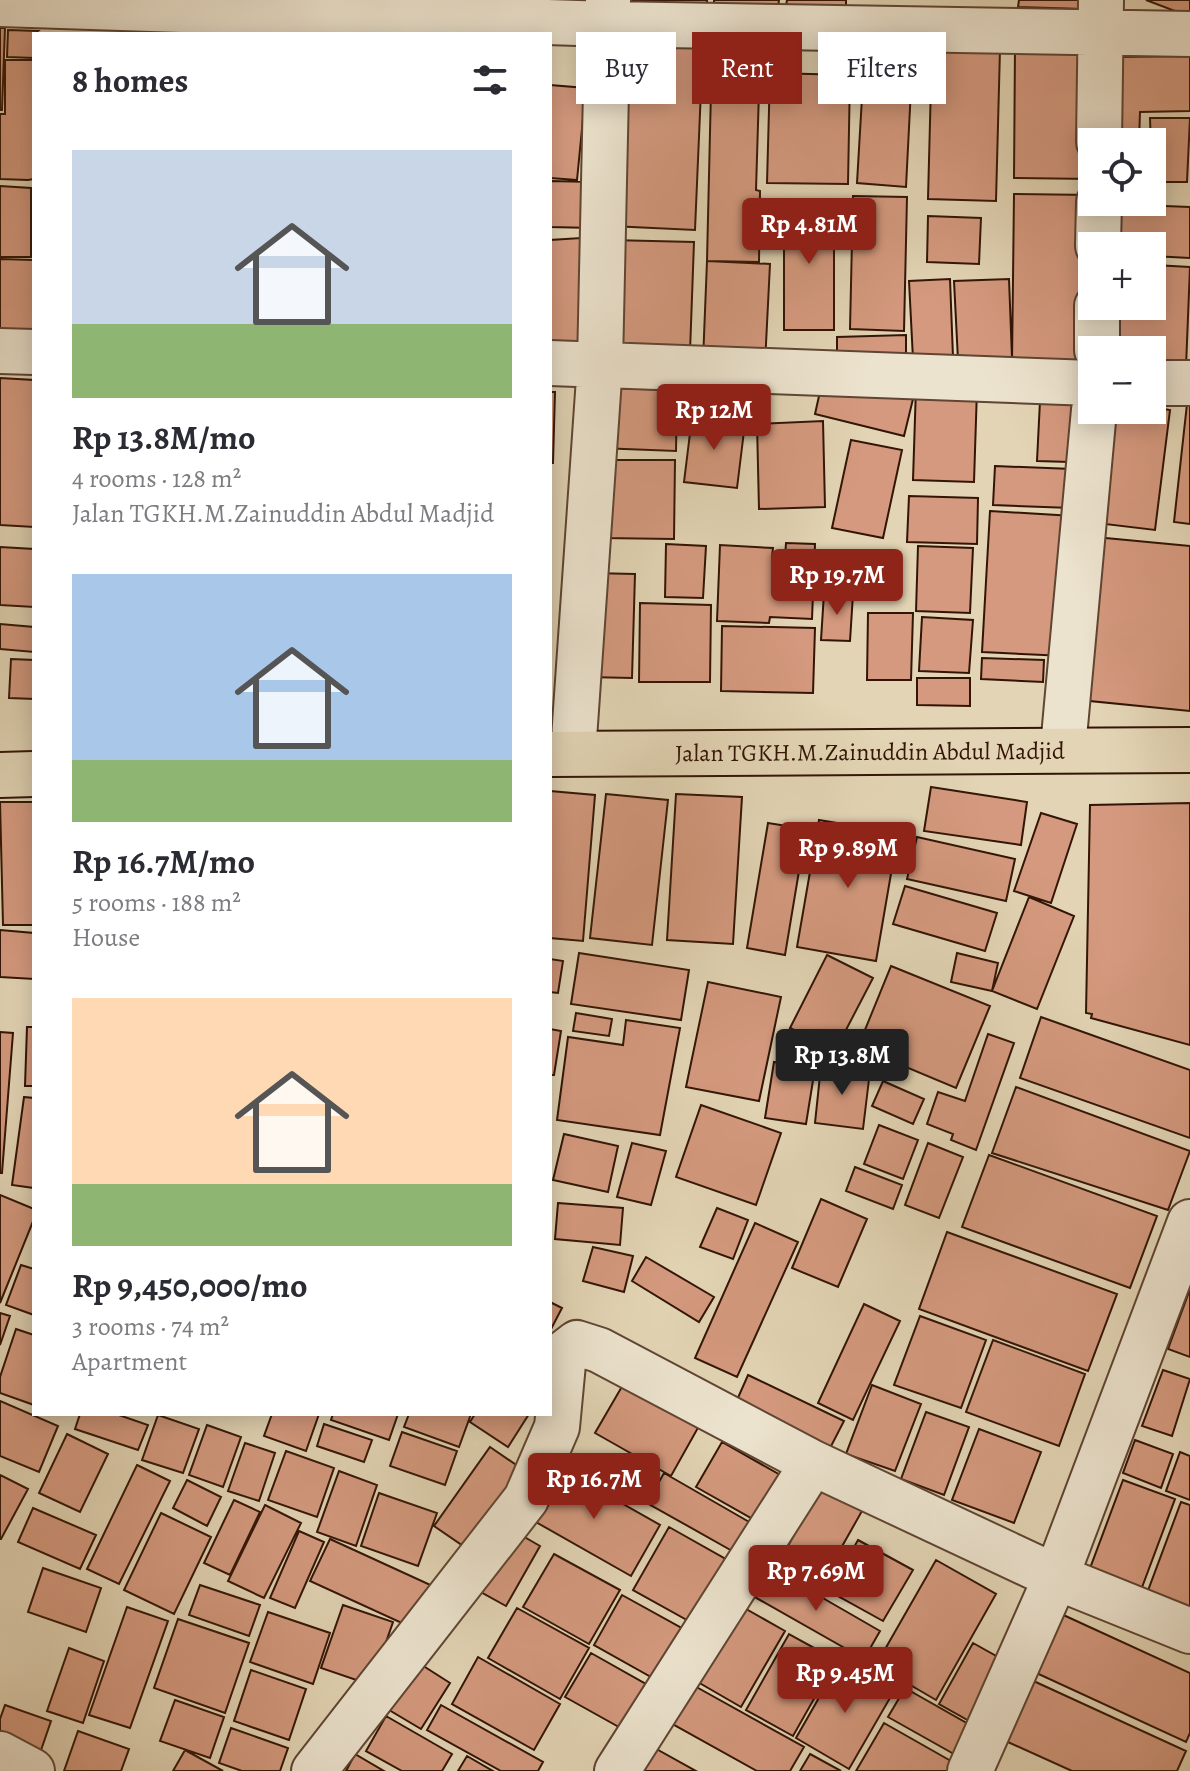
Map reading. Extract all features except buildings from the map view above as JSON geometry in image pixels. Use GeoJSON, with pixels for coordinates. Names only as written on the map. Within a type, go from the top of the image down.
{"type":"FeatureCollection","features":[{"type":"Feature","properties":{"kind":"main road","name":"Jalan TGKH.M.Zainuddin Abdul Madjid"},"geometry":{"type":"LineString","coordinates":[[562,754],[1063,748],[1190,750]]}},
{"type":"Feature","properties":{"kind":"main road"},"geometry":{"type":"LineString","coordinates":[[0,775],[32,774]]}},
{"type":"Feature","properties":{"kind":"street"},"geometry":{"type":"LineString","coordinates":[[0,4],[89,13],[608,12],[1101,16],[1190,34]]}},
{"type":"Feature","properties":{"kind":"street"},"geometry":{"type":"LineString","coordinates":[[562,754],[600,364],[608,12]]}},
{"type":"Feature","properties":{"kind":"street"},"geometry":{"type":"LineString","coordinates":[[1099,128],[1101,16]]}},
{"type":"Feature","properties":{"kind":"street"},"geometry":{"type":"LineString","coordinates":[[0,351],[32,352]]}},
{"type":"Feature","properties":{"kind":"street"},"geometry":{"type":"LineString","coordinates":[[552,363],[1078,382]]}},
{"type":"Feature","properties":{"kind":"street"},"geometry":{"type":"LineString","coordinates":[[1166,383],[1190,383]]}},
{"type":"Feature","properties":{"kind":"street"},"geometry":{"type":"LineString","coordinates":[[1063,748],[1093,424]]}},
{"type":"Feature","properties":{"kind":"street"},"geometry":{"type":"LineString","coordinates":[[970,1771],[1056,1577],[1190,1222]]}},
{"type":"Feature","properties":{"kind":"street"},"geometry":{"type":"LineString","coordinates":[[314,1771],[526,1499],[557,1427],[564,1353],[572,1345],[583,1343],[813,1463],[1056,1577],[1190,1631]]}},
{"type":"Feature","properties":{"kind":"street"},"geometry":{"type":"LineString","coordinates":[[617,1771],[813,1463]]}},
{"type":"Feature","properties":{"kind":"street"},"geometry":{"type":"LineString","coordinates":[[0,1754],[32,1771]]}}]}
